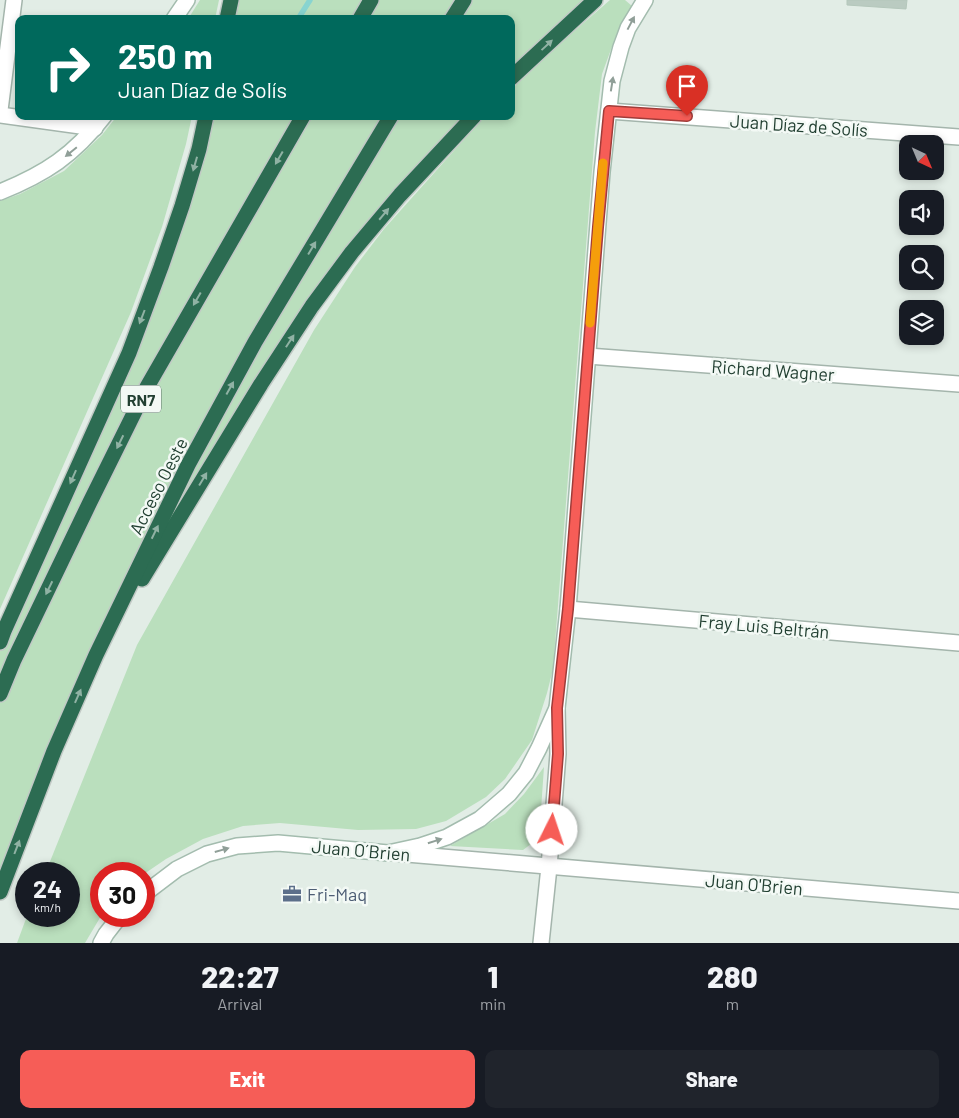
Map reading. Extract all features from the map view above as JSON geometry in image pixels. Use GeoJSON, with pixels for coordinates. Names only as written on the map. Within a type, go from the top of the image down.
{"type":"FeatureCollection","features":[{"type":"Feature","properties":{"kind":"highway"},"geometry":{"type":"LineString","coordinates":[[228,15],[231,0]]}},
{"type":"Feature","properties":{"kind":"highway"},"geometry":{"type":"LineString","coordinates":[[362,15],[371,0]]}},
{"type":"Feature","properties":{"kind":"highway"},"geometry":{"type":"LineString","coordinates":[[455,15],[464,0]]}},
{"type":"Feature","properties":{"kind":"highway"},"geometry":{"type":"LineString","coordinates":[[515,74],[595,0]]}},
{"type":"Feature","properties":{"kind":"highway"},"geometry":{"type":"LineString","coordinates":[[0,642],[129,352],[182,206],[199,149],[205,120]]}},
{"type":"Feature","properties":{"kind":"highway","name":"RN7"},"geometry":{"type":"LineString","coordinates":[[0,694],[14,660],[146,387],[301,120]]}},
{"type":"Feature","properties":{"kind":"highway","name":"Acceso Oeste"},"geometry":{"type":"LineString","coordinates":[[0,892],[54,751],[96,655],[188,465],[255,342],[389,120]]}},
{"type":"Feature","properties":{"kind":"highway"},"geometry":{"type":"LineString","coordinates":[[96,655],[261,384],[312,306],[352,252],[400,195],[470,120]]}},
{"type":"Feature","properties":{"kind":"street"},"geometry":{"type":"LineString","coordinates":[[0,110],[14,0]]}},
{"type":"Feature","properties":{"kind":"street"},"geometry":{"type":"LineString","coordinates":[[177,15],[187,0]]}},
{"type":"Feature","properties":{"kind":"street"},"geometry":{"type":"LineString","coordinates":[[541,943],[558,754],[557,708],[568,609],[602,182],[612,81],[628,28],[644,0]]}},
{"type":"Feature","properties":{"kind":"street","name":"Juan Díaz de Solís"},"geometry":{"type":"LineString","coordinates":[[609,111],[959,136]]}},
{"type":"Feature","properties":{"kind":"street"},"geometry":{"type":"LineString","coordinates":[[0,115],[15,116]]}},
{"type":"Feature","properties":{"kind":"street"},"geometry":{"type":"LineString","coordinates":[[71,120],[99,122]]}},
{"type":"Feature","properties":{"kind":"street"},"geometry":{"type":"LineString","coordinates":[[0,192],[48,170],[75,149],[99,122]]}},
{"type":"Feature","properties":{"kind":"street","name":"Richard Wagner"},"geometry":{"type":"LineString","coordinates":[[588,356],[959,384]]}},
{"type":"Feature","properties":{"kind":"street","name":"Fray Luis Beltrán"},"geometry":{"type":"LineString","coordinates":[[568,609],[959,643]]}},
{"type":"Feature","properties":{"kind":"street"},"geometry":{"type":"LineString","coordinates":[[388,853],[420,846],[447,837],[480,819],[509,794],[526,773],[557,708]]}},
{"type":"Feature","properties":{"kind":"street","name":"Juan O´Brien"},"geometry":{"type":"LineString","coordinates":[[155,886],[177,869],[207,854],[237,846],[278,843],[549,867]]}},
{"type":"Feature","properties":{"kind":"street","name":"Juan O'Brien"},"geometry":{"type":"LineString","coordinates":[[549,867],[959,901]]}},
{"type":"Feature","properties":{"kind":"street"},"geometry":{"type":"LineString","coordinates":[[100,943],[111,927]]}},
{"type":"Feature","properties":{"kind":"green space"},"geometry":{"type":"Polygon","coordinates":[[[200,0],[219,0],[216,15],[191,15],[200,0]]]}},
{"type":"Feature","properties":{"kind":"green space"},"geometry":{"type":"Polygon","coordinates":[[[231,0],[595,0],[515,74],[515,15],[228,15],[231,0]]]}},
{"type":"Feature","properties":{"kind":"green space"},"geometry":{"type":"Polygon","coordinates":[[[610,0],[625,0],[632,6],[617,33],[602,74],[595,132],[553,669],[532,740],[505,779],[486,797],[446,821],[416,829],[358,830],[280,823],[243,826],[203,839],[155,866],[155,862],[90,862],[90,927],[94,927],[85,943],[17,943],[23,927],[80,927],[80,862],[50,862],[137,645],[314,330],[355,267],[384,229],[481,120],[515,120],[515,86],[549,53],[610,0]]]}},
{"type":"Feature","properties":{"kind":"green space"},"geometry":{"type":"Polygon","coordinates":[[[114,120],[191,120],[162,227],[131,312],[0,609],[0,201],[20,194],[64,171],[102,135],[114,120]]]}},
{"type":"Feature","properties":{"kind":"green space"},"geometry":{"type":"Polygon","coordinates":[[[205,120],[470,120],[400,195],[261,384],[96,655],[0,892],[0,642],[129,352],[205,120]]]}},
{"type":"Feature","properties":{"kind":"green space"},"geometry":{"type":"Polygon","coordinates":[[[544,767],[539,838],[523,850],[450,846],[505,814],[524,794],[544,767]]]}},
{"type":"Feature","properties":{"kind":"building"},"geometry":{"type":"Polygon","coordinates":[[[847,0],[907,0],[906,9],[847,5],[847,0]]]}},
{"type":"Feature","properties":{"kind":"waterway"},"geometry":{"type":"LineString","coordinates":[[301,15],[310,0]]}},
{"type":"Feature","properties":{"kind":"slow traffic"},"geometry":{"type":"LineString","coordinates":[[590,323],[603,163]]}},
{"type":"Feature","properties":{"kind":"place","name":"Fri-Maq"},"geometry":{"type":"Point","coordinates":[292,894]}},
{"type":"Feature","properties":{"kind":"route"},"geometry":{"type":"LineString","coordinates":[[552,830],[558,754],[557,708],[568,609],[602,172],[609,111],[687,116]]}}]}
